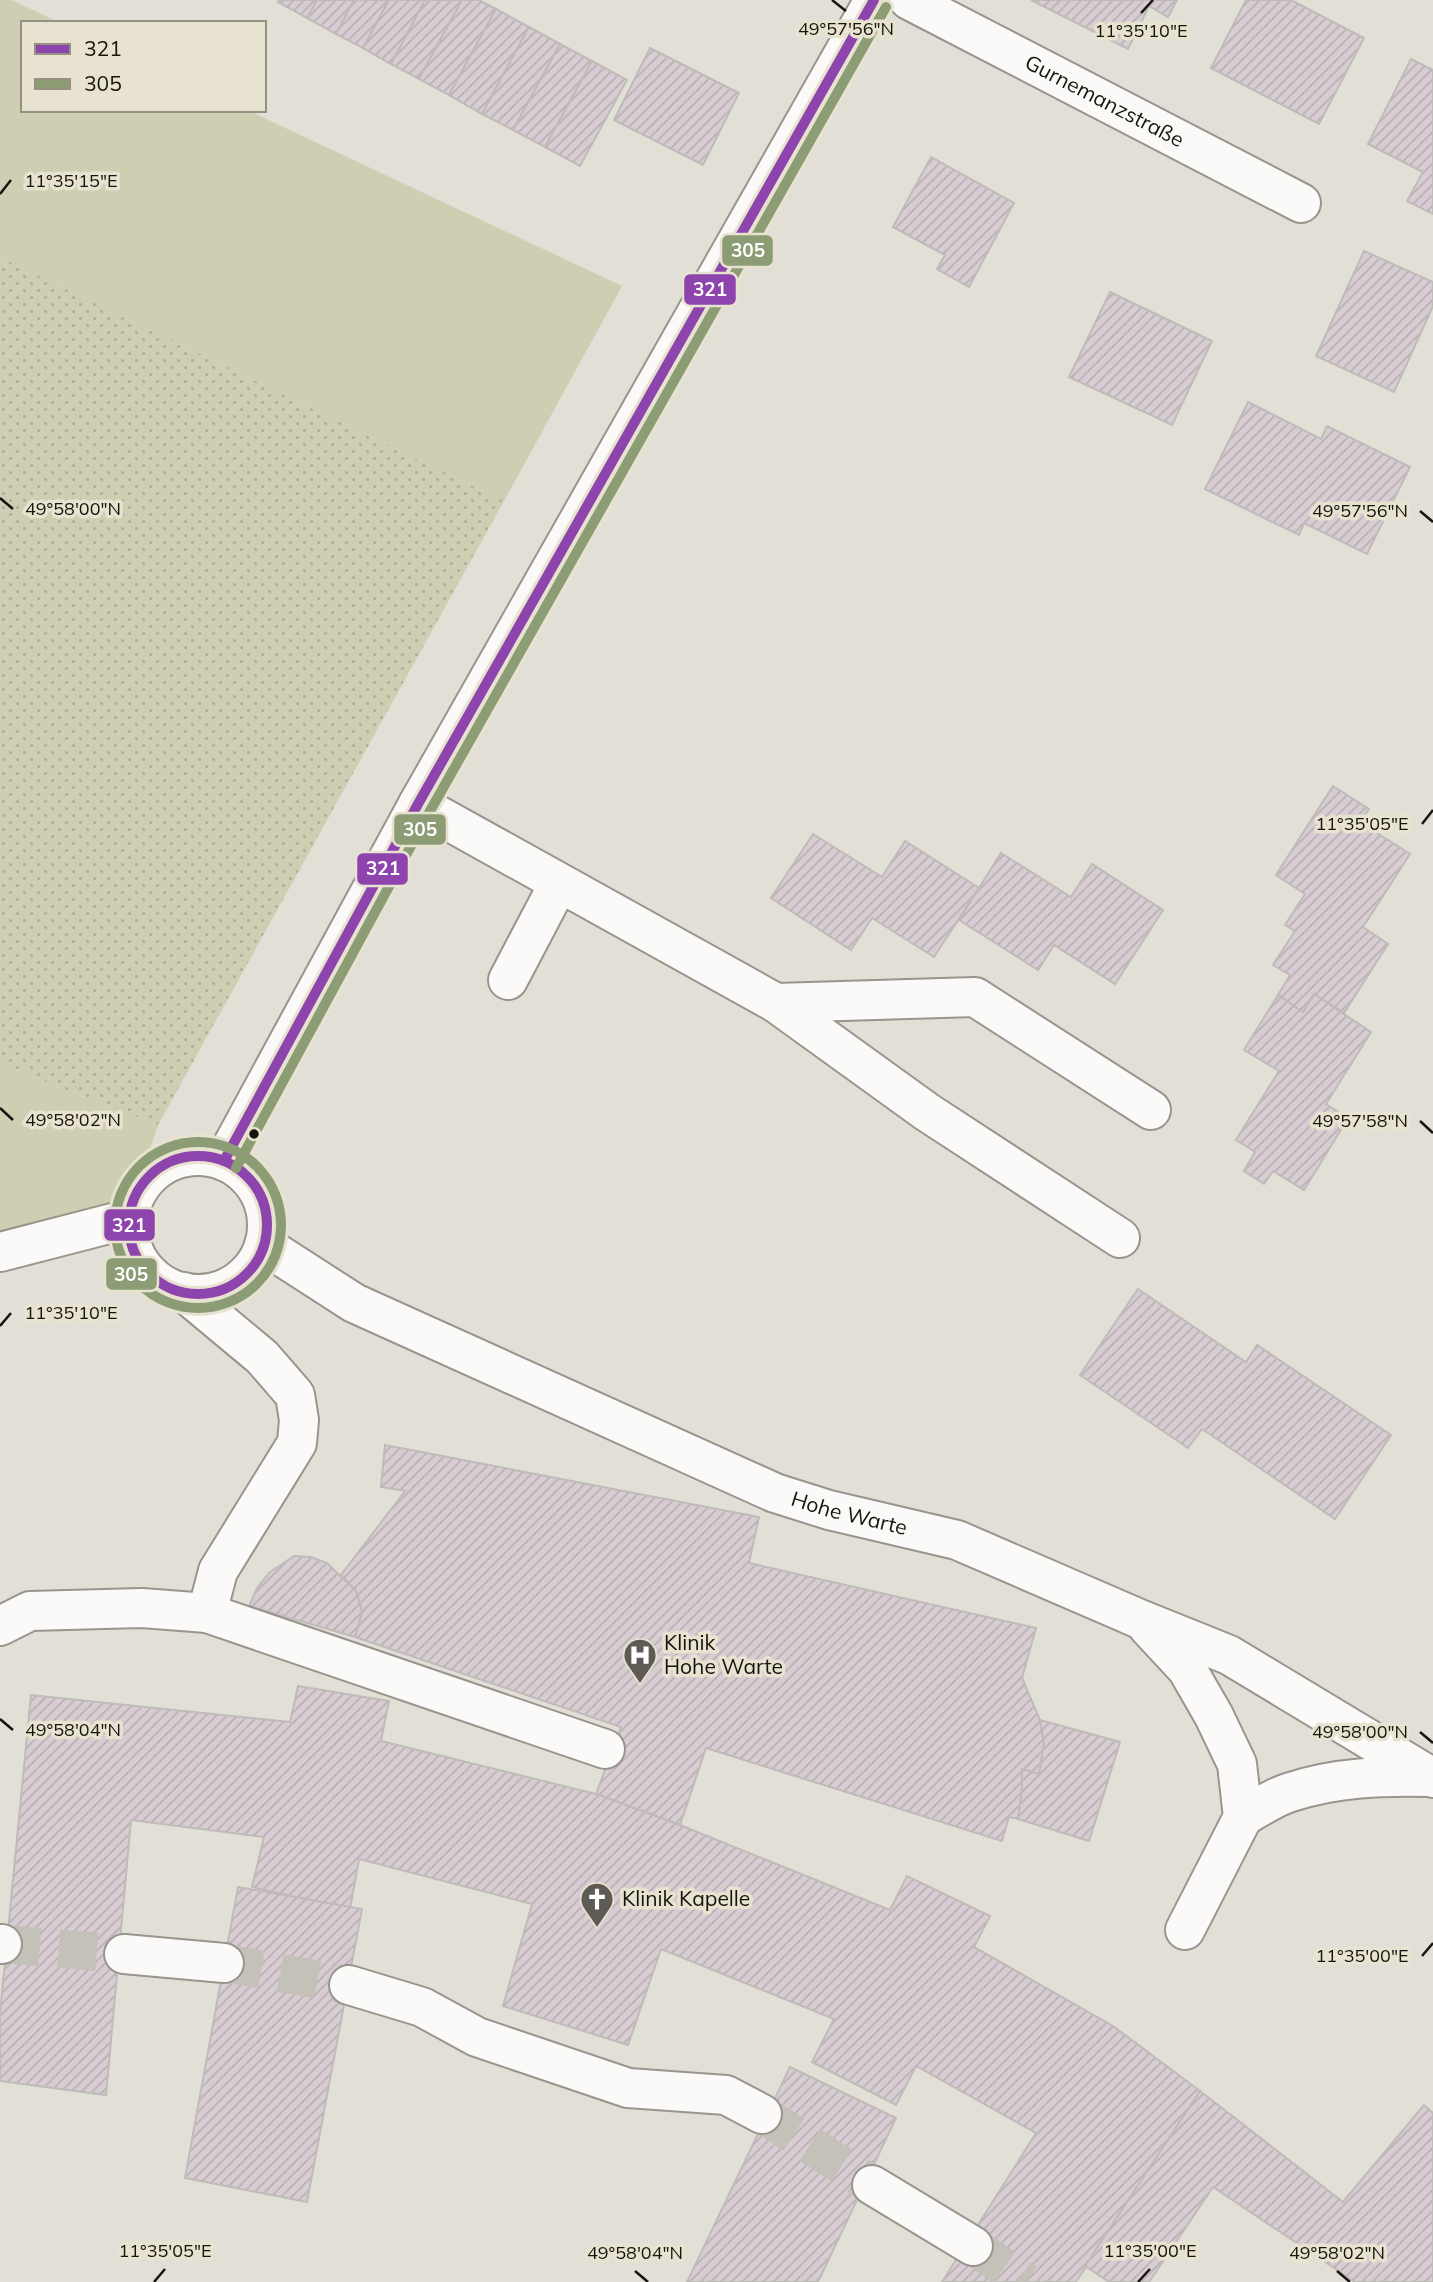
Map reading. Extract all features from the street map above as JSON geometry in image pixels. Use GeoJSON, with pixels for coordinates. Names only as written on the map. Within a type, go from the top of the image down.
{"type":"FeatureCollection","features":[{"type":"Feature","properties":{"kind":"street"},"geometry":{"type":"LineString","coordinates":[[224,1161],[418,804],[610,461],[874,0]]}},
{"type":"Feature","properties":{"kind":"street","name":"Gurnemanzstraße"},"geometry":{"type":"LineString","coordinates":[[909,0],[1301,203]]}},
{"type":"Feature","properties":{"kind":"street"},"geometry":{"type":"LineString","coordinates":[[418,804],[776,1003],[927,1112],[1119,1238]]}},
{"type":"Feature","properties":{"kind":"street"},"geometry":{"type":"LineString","coordinates":[[508,980],[559,883]]}},
{"type":"Feature","properties":{"kind":"street"},"geometry":{"type":"LineString","coordinates":[[776,1003],[975,997],[1151,1110]]}},
{"type":"Feature","properties":{"kind":"street"},"geometry":{"type":"LineString","coordinates":[[195,1156],[224,1161],[236,1167],[261,1194],[267,1219],[264,1245],[252,1268],[233,1284],[205,1293],[184,1292],[165,1285],[142,1265],[133,1247],[128,1219],[136,1193],[153,1172],[170,1161],[195,1156]]}},
{"type":"Feature","properties":{"kind":"street"},"geometry":{"type":"LineString","coordinates":[[0,1252],[128,1219]]}},
{"type":"Feature","properties":{"kind":"street","name":"Hohe Warte"},"geometry":{"type":"LineString","coordinates":[[264,1245],[354,1303],[775,1493],[829,1510],[957,1540],[1229,1655],[1433,1777]]}},
{"type":"Feature","properties":{"kind":"street"},"geometry":{"type":"LineString","coordinates":[[184,1292],[262,1357],[295,1395],[299,1420],[297,1443],[218,1571],[207,1613]]}},
{"type":"Feature","properties":{"kind":"street"},"geometry":{"type":"LineString","coordinates":[[0,1626],[30,1611],[142,1608],[207,1613],[605,1749]]}},
{"type":"Feature","properties":{"kind":"street"},"geometry":{"type":"LineString","coordinates":[[1142,1620],[1187,1669],[1237,1764],[1243,1817],[1185,1930]]}},
{"type":"Feature","properties":{"kind":"street"},"geometry":{"type":"LineString","coordinates":[[1243,1817],[1288,1793],[1331,1782],[1371,1776],[1433,1777]]}},
{"type":"Feature","properties":{"kind":"street"},"geometry":{"type":"LineString","coordinates":[[124,1954],[224,1963]]}},
{"type":"Feature","properties":{"kind":"street"},"geometry":{"type":"LineString","coordinates":[[349,1985],[422,2007],[477,2037],[628,2088],[726,2095],[762,2114]]}},
{"type":"Feature","properties":{"kind":"street"},"geometry":{"type":"LineString","coordinates":[[872,2185],[973,2246]]}},
{"type":"Feature","properties":{"kind":"green space"},"geometry":{"type":"Polygon","coordinates":[[[0,0],[12,0],[56,21],[21,21],[21,112],[251,112],[622,286],[504,501],[0,257],[0,0]]]}},
{"type":"Feature","properties":{"kind":"green space"},"geometry":{"type":"Polygon","coordinates":[[[0,257],[504,501],[158,1125],[0,1064],[0,257]]]}},
{"type":"Feature","properties":{"kind":"green space"},"geometry":{"type":"Polygon","coordinates":[[[0,1064],[158,1125],[132,1204],[0,1241],[0,1064]]]}},
{"type":"Feature","properties":{"kind":"building"},"geometry":{"type":"Polygon","coordinates":[[[317,0],[307,18],[278,2],[317,0]]]}},
{"type":"Feature","properties":{"kind":"building"},"geometry":{"type":"Polygon","coordinates":[[[317,0],[354,0],[336,34],[307,18],[317,0]]]}},
{"type":"Feature","properties":{"kind":"building"},"geometry":{"type":"Polygon","coordinates":[[[354,0],[389,0],[363,48],[336,34],[354,0]]]}},
{"type":"Feature","properties":{"kind":"building"},"geometry":{"type":"Polygon","coordinates":[[[389,0],[425,0],[391,64],[363,48],[389,0]]]}},
{"type":"Feature","properties":{"kind":"building"},"geometry":{"type":"Polygon","coordinates":[[[425,0],[462,0],[419,79],[391,64],[425,0]]]}},
{"type":"Feature","properties":{"kind":"building"},"geometry":{"type":"Polygon","coordinates":[[[462,0],[479,0],[496,9],[449,95],[419,79],[462,0]]]}},
{"type":"Feature","properties":{"kind":"building"},"geometry":{"type":"Polygon","coordinates":[[[1031,0],[1177,0],[1168,17],[1149,6],[1128,49],[1031,0]]]}},
{"type":"Feature","properties":{"kind":"building"},"geometry":{"type":"Polygon","coordinates":[[[1246,0],[1291,0],[1364,38],[1319,124],[1211,68],[1246,0]]]}},
{"type":"Feature","properties":{"kind":"building"},"geometry":{"type":"Polygon","coordinates":[[[496,9],[529,27],[482,114],[449,95],[496,9]]]}},
{"type":"Feature","properties":{"kind":"building"},"geometry":{"type":"Polygon","coordinates":[[[529,27],[560,44],[513,130],[482,114],[529,27]]]}},
{"type":"Feature","properties":{"kind":"building"},"geometry":{"type":"Polygon","coordinates":[[[560,44],[592,61],[545,147],[513,130],[560,44]]]}},
{"type":"Feature","properties":{"kind":"building"},"geometry":{"type":"Polygon","coordinates":[[[650,48],[739,93],[703,165],[614,120],[650,48]]]}},
{"type":"Feature","properties":{"kind":"building"},"geometry":{"type":"Polygon","coordinates":[[[1411,59],[1433,70],[1433,214],[1407,201],[1423,172],[1368,144],[1411,59]]]}},
{"type":"Feature","properties":{"kind":"building"},"geometry":{"type":"Polygon","coordinates":[[[592,61],[627,80],[580,166],[545,147],[592,61]]]}},
{"type":"Feature","properties":{"kind":"building"},"geometry":{"type":"Polygon","coordinates":[[[931,157],[1014,203],[969,287],[937,269],[945,255],[893,227],[931,157]]]}},
{"type":"Feature","properties":{"kind":"building"},"geometry":{"type":"Polygon","coordinates":[[[1364,251],[1433,282],[1433,306],[1394,392],[1316,356],[1364,251]]]}},
{"type":"Feature","properties":{"kind":"building"},"geometry":{"type":"Polygon","coordinates":[[[1110,292],[1212,341],[1172,425],[1069,377],[1110,292]]]}},
{"type":"Feature","properties":{"kind":"building"},"geometry":{"type":"Polygon","coordinates":[[[1248,402],[1321,439],[1327,426],[1410,467],[1367,554],[1304,523],[1299,535],[1205,489],[1248,402]]]}},
{"type":"Feature","properties":{"kind":"building"},"geometry":{"type":"Polygon","coordinates":[[[1333,786],[1369,809],[1360,822],[1410,854],[1363,927],[1388,944],[1344,1013],[1314,994],[1303,1012],[1278,995],[1290,975],[1273,965],[1295,931],[1285,925],[1305,894],[1276,875],[1333,786]]]}},
{"type":"Feature","properties":{"kind":"building"},"geometry":{"type":"Polygon","coordinates":[[[813,834],[882,877],[905,841],[979,888],[934,957],[872,918],[851,950],[771,898],[813,834]]]}},
{"type":"Feature","properties":{"kind":"building"},"geometry":{"type":"Polygon","coordinates":[[[1001,853],[1071,897],[1092,864],[1163,910],[1115,984],[1054,945],[1038,970],[959,920],[1001,853]]]}},
{"type":"Feature","properties":{"kind":"building"},"geometry":{"type":"Polygon","coordinates":[[[1314,994],[1371,1032],[1326,1104],[1348,1118],[1304,1190],[1273,1171],[1264,1184],[1244,1171],[1255,1152],[1236,1140],[1279,1071],[1244,1050],[1278,995],[1303,1012],[1314,994]]]}},
{"type":"Feature","properties":{"kind":"building"},"geometry":{"type":"Polygon","coordinates":[[[1138,1289],[1246,1362],[1257,1345],[1391,1435],[1335,1519],[1202,1429],[1188,1448],[1080,1375],[1138,1289]]]}},
{"type":"Feature","properties":{"kind":"building"},"geometry":{"type":"Polygon","coordinates":[[[385,1445],[759,1517],[749,1563],[1036,1628],[1022,1678],[1040,1720],[1044,1744],[1039,1774],[1022,1769],[1018,1819],[1009,1817],[1002,1841],[706,1748],[680,1825],[596,1794],[621,1727],[355,1637],[362,1612],[356,1591],[341,1575],[405,1491],[381,1487],[385,1445]]]}},
{"type":"Feature","properties":{"kind":"building"},"geometry":{"type":"Polygon","coordinates":[[[294,1556],[311,1557],[327,1563],[356,1591],[362,1612],[355,1637],[249,1606],[257,1588],[269,1573],[294,1556]]]}},
{"type":"Feature","properties":{"kind":"building"},"geometry":{"type":"Polygon","coordinates":[[[298,1686],[389,1701],[381,1741],[596,1794],[890,1910],[907,1876],[990,1916],[974,1947],[1113,2026],[1200,2091],[1076,2282],[942,2282],[1036,2133],[916,2066],[896,2105],[812,2062],[834,2019],[661,1949],[628,2045],[503,2006],[532,1904],[359,1859],[350,1909],[252,1887],[264,1837],[131,1820],[106,2095],[0,2081],[0,2013],[31,1695],[290,1722],[298,1686]]]}},
{"type":"Feature","properties":{"kind":"building"},"geometry":{"type":"Polygon","coordinates":[[[1040,1720],[1120,1742],[1089,1841],[1018,1819],[1022,1769],[1039,1774],[1044,1744],[1040,1720]]]}},
{"type":"Feature","properties":{"kind":"building"},"geometry":{"type":"Polygon","coordinates":[[[238,1887],[362,1909],[307,2202],[185,2178],[238,1887]]]}},
{"type":"Feature","properties":{"kind":"building"},"geometry":{"type":"Polygon","coordinates":[[[790,2067],[896,2118],[818,2282],[687,2282],[790,2067]]]}},
{"type":"Feature","properties":{"kind":"building"},"geometry":{"type":"Polygon","coordinates":[[[1200,2091],[1343,2202],[1424,2105],[1433,2113],[1433,2282],[1355,2282],[1213,2187],[1149,2282],[1109,2282],[1085,2266],[1200,2091]]]}},
{"type":"Feature","properties":{"kind":"tunnel"},"geometry":{"type":"LineString","coordinates":[[2,1944],[124,1954]]}},
{"type":"Feature","properties":{"kind":"tunnel"},"geometry":{"type":"LineString","coordinates":[[224,1963],[349,1985]]}},
{"type":"Feature","properties":{"kind":"tunnel"},"geometry":{"type":"LineString","coordinates":[[762,2114],[872,2185]]}},
{"type":"Feature","properties":{"kind":"tunnel"},"geometry":{"type":"LineString","coordinates":[[973,2246],[1026,2282]]}},
{"type":"Feature","properties":{"kind":"transit line","name":"321"},"geometry":{"type":"LineString","coordinates":[[224,1161],[418,804],[874,0]]}},
{"type":"Feature","properties":{"kind":"transit line","name":"305"},"geometry":{"type":"LineString","coordinates":[[236,1168],[430,811],[886,7]]}},
{"type":"Feature","properties":{"kind":"transit line","name":"305"},"geometry":{"type":"LineString","coordinates":[[198,1142],[230,1149],[257,1166],[274,1193],[281,1225],[274,1257],[257,1284],[230,1301],[198,1308],[166,1301],[139,1284],[122,1257],[115,1225],[122,1193],[139,1166],[166,1149],[198,1142]]}},
{"type":"Feature","properties":{"kind":"transit line","name":"321"},"geometry":{"type":"LineString","coordinates":[[198,1156],[224,1161],[247,1176],[262,1199],[267,1225],[262,1251],[247,1274],[224,1289],[198,1294],[172,1289],[149,1274],[134,1251],[129,1225],[134,1199],[149,1176],[172,1161],[198,1156]]}},
{"type":"Feature","properties":{"kind":"place","name":"Klinik Hohe Warte"},"geometry":{"type":"Point","coordinates":[640,1685]}},
{"type":"Feature","properties":{"kind":"place","name":"Klinik Kapelle"},"geometry":{"type":"Point","coordinates":[597,1929]}}]}
